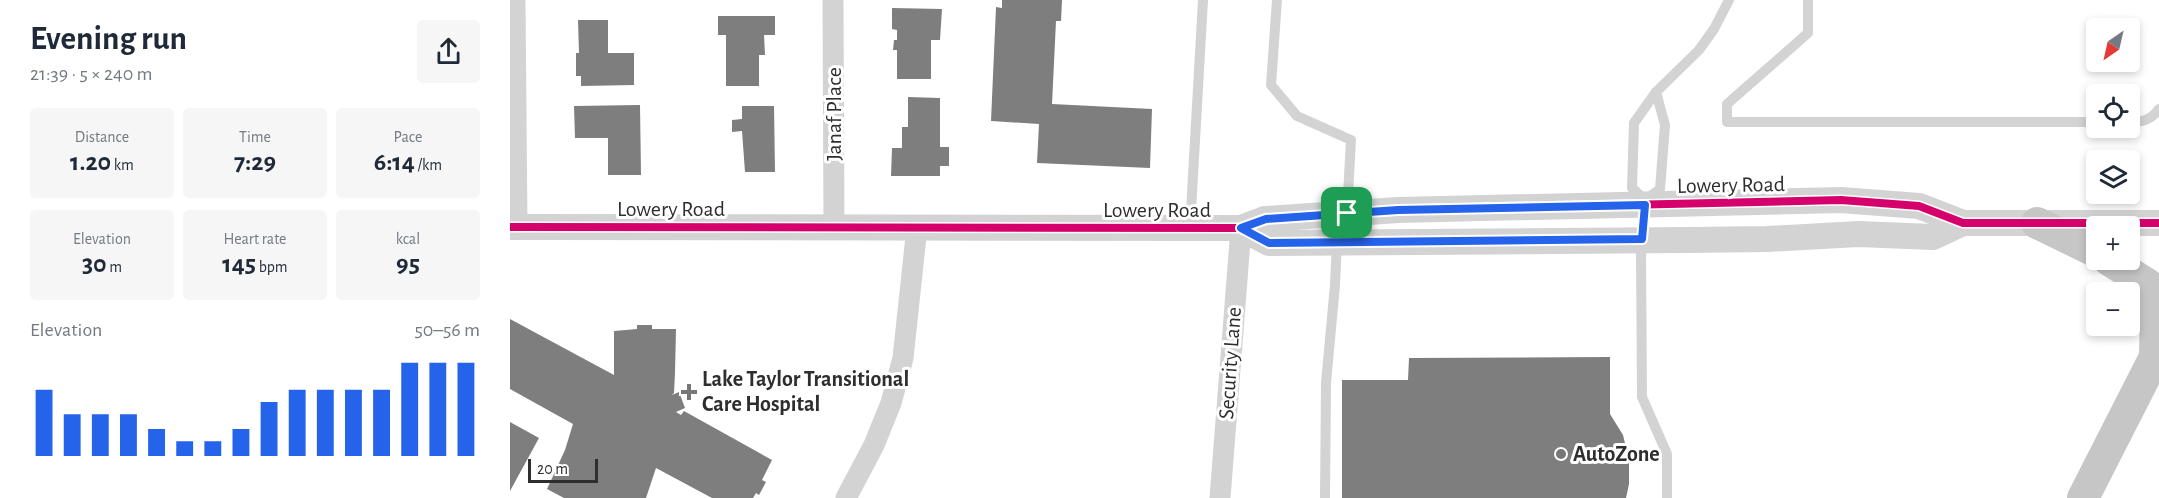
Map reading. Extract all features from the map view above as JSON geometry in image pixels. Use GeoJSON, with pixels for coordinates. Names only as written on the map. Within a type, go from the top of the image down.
{"type":"FeatureCollection","features":[{"type":"Feature","properties":{"kind":"main road"},"geometry":{"type":"LineString","coordinates":[[2037,223],[2086,247]]}},
{"type":"Feature","properties":{"kind":"main road"},"geometry":{"type":"LineString","coordinates":[[2083,498],[2157,353],[2156,302],[2147,284],[2125,270]]}},
{"type":"Feature","properties":{"kind":"street"},"geometry":{"type":"LineString","coordinates":[[514,227],[515,0]]}},
{"type":"Feature","properties":{"kind":"street","name":"Janaf Place"},"geometry":{"type":"LineString","coordinates":[[833,0],[834,227]]}},
{"type":"Feature","properties":{"kind":"street","name":"Lowery Road"},"geometry":{"type":"LineString","coordinates":[[514,227],[1241,228],[1266,219],[1398,210],[1645,202],[1841,200],[1919,206],[1963,223],[2159,223]]}},
{"type":"Feature","properties":{"kind":"street","name":"Lowery Road"},"geometry":{"type":"LineString","coordinates":[[1241,228],[1269,243],[1767,239],[1858,234],[1933,237],[1963,223]]}},
{"type":"Feature","properties":{"kind":"street"},"geometry":{"type":"LineString","coordinates":[[846,498],[874,445],[891,403],[903,358],[917,227]]}},
{"type":"Feature","properties":{"kind":"street","name":"Security Lane"},"geometry":{"type":"LineString","coordinates":[[1220,498],[1241,228]]}},
{"type":"Feature","properties":{"kind":"lane"},"geometry":{"type":"LineString","coordinates":[[1190,228],[1203,0]]}},
{"type":"Feature","properties":{"kind":"lane"},"geometry":{"type":"LineString","coordinates":[[1277,0],[1271,86],[1297,116],[1351,140],[1347,213]]}},
{"type":"Feature","properties":{"kind":"lane"},"geometry":{"type":"LineString","coordinates":[[1645,202],[1632,188],[1634,123],[1656,92],[1699,50],[1729,0]]}},
{"type":"Feature","properties":{"kind":"lane"},"geometry":{"type":"LineString","coordinates":[[1808,0],[1808,33],[1727,104],[1727,122],[2086,122]]}},
{"type":"Feature","properties":{"kind":"lane"},"geometry":{"type":"LineString","coordinates":[[1656,92],[1665,125],[1660,189],[1645,202],[1642,239],[1642,397],[1667,454],[1667,498]]}},
{"type":"Feature","properties":{"kind":"lane"},"geometry":{"type":"LineString","coordinates":[[2140,122],[2154,116],[2159,109]]}},
{"type":"Feature","properties":{"kind":"lane"},"geometry":{"type":"LineString","coordinates":[[1325,498],[1326,383],[1337,242]]}},
{"type":"Feature","properties":{"kind":"building"},"geometry":{"type":"Polygon","coordinates":[[[1002,0],[1062,0],[1061,21],[1056,21],[1052,104],[1152,109],[1150,168],[1037,163],[1039,124],[991,121],[996,7],[1002,8],[1002,0]]]}},
{"type":"Feature","properties":{"kind":"building"},"geometry":{"type":"Polygon","coordinates":[[[892,8],[942,9],[940,40],[931,40],[931,79],[897,79],[897,50],[893,50],[894,40],[897,40],[897,30],[892,29],[892,8]]]}},
{"type":"Feature","properties":{"kind":"building"},"geometry":{"type":"Polygon","coordinates":[[[718,16],[775,16],[775,35],[764,35],[765,55],[759,55],[759,86],[726,86],[726,35],[718,35],[718,16]]]}},
{"type":"Feature","properties":{"kind":"building"},"geometry":{"type":"Polygon","coordinates":[[[578,20],[608,20],[608,53],[634,53],[634,85],[581,86],[581,76],[576,76],[576,53],[579,53],[578,20]]]}},
{"type":"Feature","properties":{"kind":"building"},"geometry":{"type":"Polygon","coordinates":[[[908,97],[940,98],[940,147],[949,147],[949,166],[940,166],[940,176],[891,176],[892,148],[902,148],[902,127],[908,127],[908,97]]]}},
{"type":"Feature","properties":{"kind":"building"},"geometry":{"type":"Polygon","coordinates":[[[640,105],[641,175],[608,175],[608,138],[575,138],[574,106],[640,105]]]}},
{"type":"Feature","properties":{"kind":"building"},"geometry":{"type":"Polygon","coordinates":[[[742,106],[774,106],[775,172],[745,172],[742,131],[732,132],[732,120],[742,119],[742,106]]]}},
{"type":"Feature","properties":{"kind":"building"},"geometry":{"type":"Polygon","coordinates":[[[510,319],[614,375],[614,331],[637,329],[637,325],[652,325],[652,329],[676,329],[674,393],[672,395],[679,392],[685,408],[676,412],[681,415],[684,411],[772,460],[762,480],[766,482],[759,495],[756,493],[753,498],[712,498],[656,468],[646,498],[564,498],[547,489],[565,450],[573,424],[510,389],[510,319]]]}},
{"type":"Feature","properties":{"kind":"building"},"geometry":{"type":"Polygon","coordinates":[[[1610,357],[1610,414],[1623,435],[1629,460],[1629,484],[1626,498],[1342,498],[1342,380],[1408,380],[1409,358],[1610,357]]]}},
{"type":"Feature","properties":{"kind":"building"},"geometry":{"type":"Polygon","coordinates":[[[510,422],[539,438],[510,491],[510,422]]]}},
{"type":"Feature","properties":{"kind":"cycle path"},"geometry":{"type":"LineString","coordinates":[[510,227],[1241,228],[1265,219],[1398,210],[1841,200],[1919,206],[1963,223],[2159,223]]}},
{"type":"Feature","properties":{"kind":"place","name":"Lake Taylor Transitional Care Hospital"},"geometry":{"type":"Point","coordinates":[689,392]}},
{"type":"Feature","properties":{"kind":"place","name":"AutoZone"},"geometry":{"type":"Point","coordinates":[1561,454]}},
{"type":"Feature","properties":{"kind":"route"},"geometry":{"type":"LineString","coordinates":[[1645,205],[1642,239],[1269,243],[1241,228],[1266,219],[1347,213],[1645,205]]}}]}
